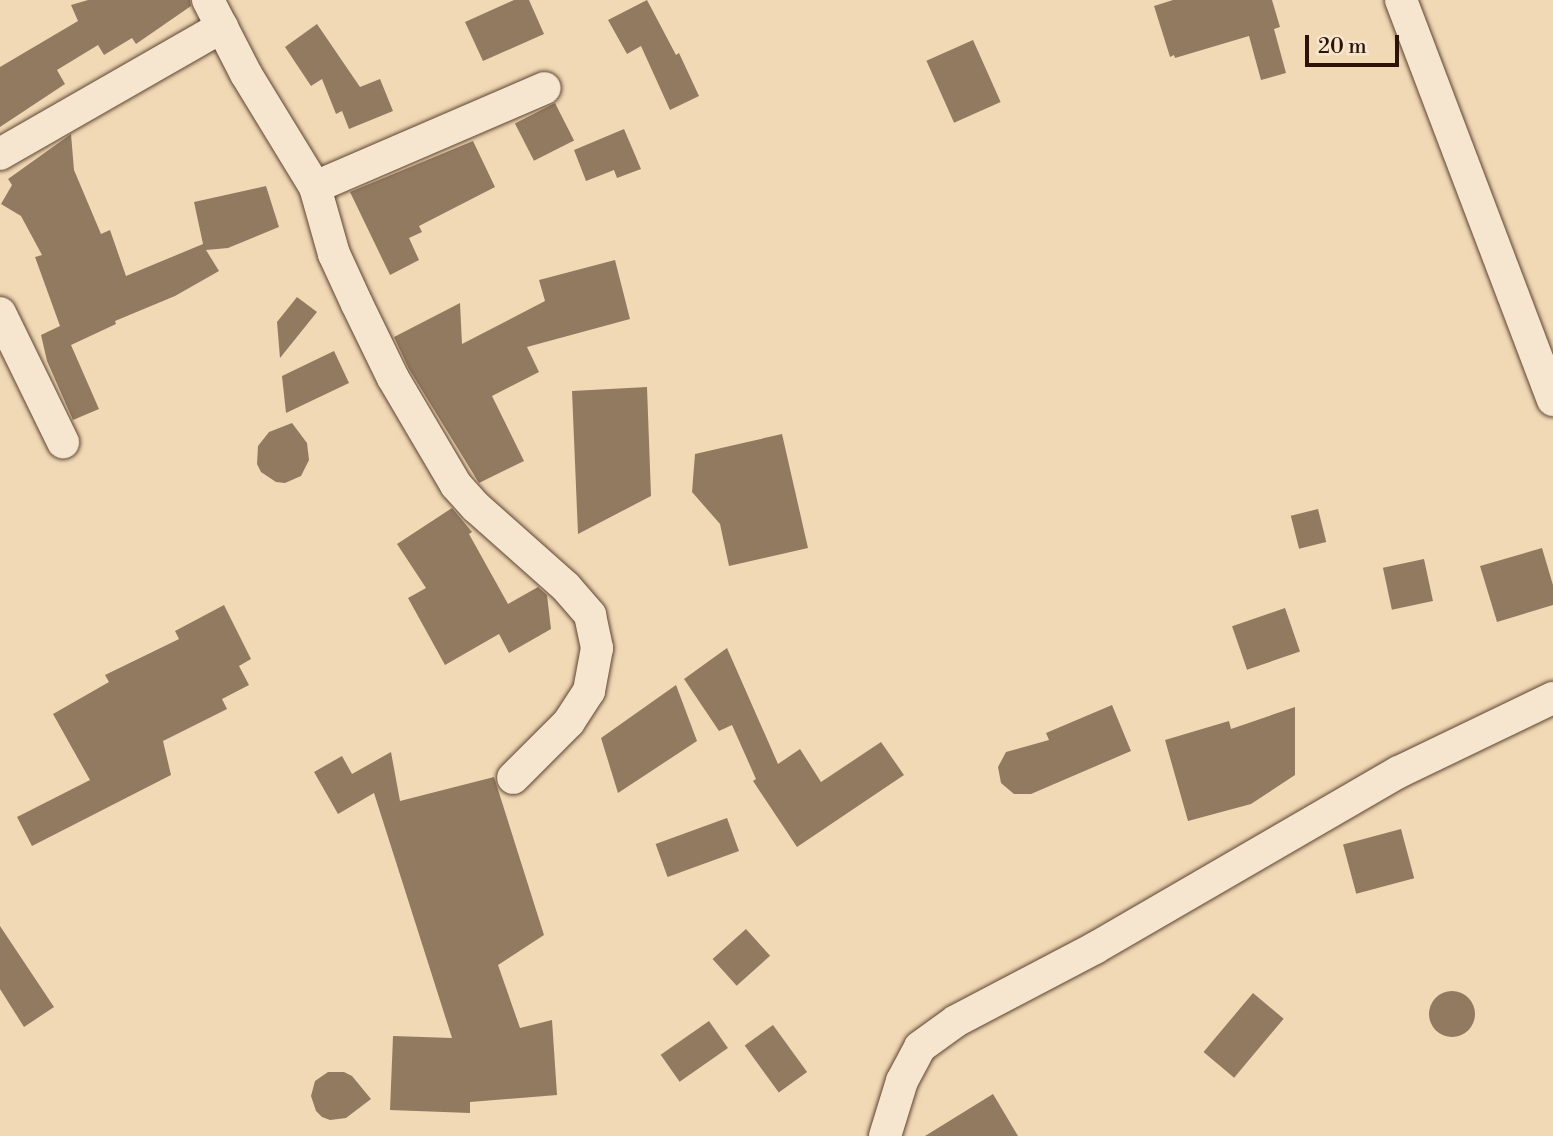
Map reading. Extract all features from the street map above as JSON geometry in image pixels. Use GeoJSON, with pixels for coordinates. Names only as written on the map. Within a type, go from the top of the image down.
{"type":"FeatureCollection","features":[{"type":"Feature","properties":{"kind":"street"},"geometry":{"type":"LineString","coordinates":[[1401,0],[1544,348],[1553,400]]}},
{"type":"Feature","properties":{"kind":"street"},"geometry":{"type":"LineString","coordinates":[[0,154],[215,13],[246,74],[315,187],[334,254],[357,304],[393,378],[456,485],[476,508],[566,587],[590,614],[597,648],[589,691],[569,722],[513,778]]}},
{"type":"Feature","properties":{"kind":"street"},"geometry":{"type":"LineString","coordinates":[[315,187],[545,88]]}},
{"type":"Feature","properties":{"kind":"street"},"geometry":{"type":"LineString","coordinates":[[0,313],[63,442]]}},
{"type":"Feature","properties":{"kind":"street"},"geometry":{"type":"LineString","coordinates":[[885,1136],[902,1081],[920,1047],[956,1021],[1095,948],[1399,772],[1553,698]]}},
{"type":"Feature","properties":{"kind":"building"},"geometry":{"type":"Polygon","coordinates":[[[88,0],[190,0],[191,6],[136,44],[132,38],[104,55],[98,45],[57,70],[65,84],[0,127],[0,67],[78,21],[71,5],[88,0]]]}},
{"type":"Feature","properties":{"kind":"building"},"geometry":{"type":"Polygon","coordinates":[[[514,0],[529,0],[544,34],[483,61],[465,22],[514,0]]]}},
{"type":"Feature","properties":{"kind":"building"},"geometry":{"type":"Polygon","coordinates":[[[647,0],[676,55],[679,53],[699,96],[670,110],[641,46],[627,54],[608,20],[647,0]]]}},
{"type":"Feature","properties":{"kind":"building"},"geometry":{"type":"Polygon","coordinates":[[[1173,0],[1272,0],[1280,27],[1274,29],[1286,73],[1261,80],[1249,36],[1175,58],[1174,55],[1170,57],[1154,6],[1173,0]]]}},
{"type":"Feature","properties":{"kind":"building"},"geometry":{"type":"Polygon","coordinates":[[[317,24],[360,87],[380,79],[393,111],[349,129],[342,111],[336,114],[322,79],[311,86],[285,47],[317,24]]]}},
{"type":"Feature","properties":{"kind":"building"},"geometry":{"type":"Polygon","coordinates":[[[973,40],[1001,102],[954,123],[926,61],[973,40]]]}},
{"type":"Feature","properties":{"kind":"building"},"geometry":{"type":"Polygon","coordinates":[[[555,103],[574,140],[534,161],[515,123],[555,103]]]}},
{"type":"Feature","properties":{"kind":"building"},"geometry":{"type":"Polygon","coordinates":[[[624,129],[641,169],[617,178],[614,170],[586,181],[574,150],[624,129]]]}},
{"type":"Feature","properties":{"kind":"building"},"geometry":{"type":"Polygon","coordinates":[[[71,134],[74,170],[101,234],[110,230],[126,276],[203,244],[194,202],[266,186],[279,227],[228,248],[206,250],[219,271],[175,296],[115,321],[116,324],[71,345],[99,409],[73,420],[47,361],[41,335],[60,326],[35,257],[42,255],[21,216],[1,204],[12,185],[8,179],[71,134]]]}},
{"type":"Feature","properties":{"kind":"building"},"geometry":{"type":"Polygon","coordinates":[[[473,141],[495,187],[419,226],[422,232],[409,238],[419,260],[390,275],[350,192],[473,141]]]}},
{"type":"Feature","properties":{"kind":"building"},"geometry":{"type":"Polygon","coordinates":[[[615,260],[630,319],[527,347],[539,372],[492,396],[524,461],[479,483],[409,369],[394,337],[460,303],[462,344],[545,301],[539,280],[615,260]]]}},
{"type":"Feature","properties":{"kind":"building"},"geometry":{"type":"Polygon","coordinates":[[[297,297],[317,312],[280,358],[277,322],[297,297]]]}},
{"type":"Feature","properties":{"kind":"building"},"geometry":{"type":"Polygon","coordinates":[[[334,351],[349,383],[286,413],[282,376],[334,351]]]}},
{"type":"Feature","properties":{"kind":"building"},"geometry":{"type":"Polygon","coordinates":[[[647,387],[651,496],[578,534],[572,391],[647,387]]]}},
{"type":"Feature","properties":{"kind":"building"},"geometry":{"type":"Polygon","coordinates":[[[292,423],[307,443],[309,460],[301,476],[285,483],[276,482],[261,472],[257,464],[258,446],[269,432],[292,423]]]}},
{"type":"Feature","properties":{"kind":"building"},"geometry":{"type":"Polygon","coordinates":[[[782,434],[808,548],[729,566],[720,524],[692,492],[695,454],[782,434]]]}},
{"type":"Feature","properties":{"kind":"building"},"geometry":{"type":"Polygon","coordinates":[[[452,508],[472,532],[469,534],[508,604],[538,587],[547,595],[551,629],[509,653],[499,634],[445,665],[408,598],[426,588],[397,544],[452,508]]]}},
{"type":"Feature","properties":{"kind":"building"},"geometry":{"type":"Polygon","coordinates":[[[1318,509],[1326,542],[1299,549],[1291,516],[1318,509]]]}},
{"type":"Feature","properties":{"kind":"building"},"geometry":{"type":"Polygon","coordinates":[[[1542,548],[1553,585],[1553,605],[1497,622],[1480,566],[1542,548]]]}},
{"type":"Feature","properties":{"kind":"building"},"geometry":{"type":"Polygon","coordinates":[[[1424,559],[1433,601],[1392,610],[1383,568],[1424,559]]]}},
{"type":"Feature","properties":{"kind":"building"},"geometry":{"type":"Polygon","coordinates":[[[224,605],[251,659],[239,666],[249,685],[222,699],[227,709],[163,741],[171,775],[32,846],[17,817],[90,780],[53,714],[109,682],[105,675],[179,639],[175,631],[224,605]]]}},
{"type":"Feature","properties":{"kind":"building"},"geometry":{"type":"Polygon","coordinates":[[[1285,608],[1300,651],[1247,670],[1232,626],[1285,608]]]}},
{"type":"Feature","properties":{"kind":"building"},"geometry":{"type":"Polygon","coordinates":[[[727,648],[778,764],[800,749],[821,782],[881,742],[904,775],[797,847],[753,781],[756,779],[732,725],[719,731],[684,679],[727,648]]]}},
{"type":"Feature","properties":{"kind":"building"},"geometry":{"type":"Polygon","coordinates":[[[676,685],[697,741],[618,793],[601,738],[676,685]]]}},
{"type":"Feature","properties":{"kind":"building"},"geometry":{"type":"Polygon","coordinates":[[[1112,705],[1131,751],[1031,794],[1014,794],[1001,783],[998,767],[1006,752],[1049,740],[1046,733],[1112,705]]]}},
{"type":"Feature","properties":{"kind":"building"},"geometry":{"type":"Polygon","coordinates":[[[1295,707],[1295,775],[1251,804],[1188,821],[1165,740],[1229,721],[1231,729],[1295,707]]]}},
{"type":"Feature","properties":{"kind":"building"},"geometry":{"type":"Polygon","coordinates":[[[391,752],[400,801],[494,777],[544,935],[498,965],[520,1028],[552,1020],[557,1095],[470,1102],[470,1113],[390,1110],[393,1036],[452,1038],[374,793],[338,814],[314,772],[342,756],[352,774],[391,752]]]}},
{"type":"Feature","properties":{"kind":"building"},"geometry":{"type":"Polygon","coordinates":[[[727,818],[739,851],[668,877],[656,844],[727,818]]]}},
{"type":"Feature","properties":{"kind":"building"},"geometry":{"type":"Polygon","coordinates":[[[1401,829],[1414,878],[1356,894],[1343,845],[1401,829]]]}},
{"type":"Feature","properties":{"kind":"building"},"geometry":{"type":"Polygon","coordinates":[[[0,926],[54,1007],[24,1027],[0,989],[0,926]]]}},
{"type":"Feature","properties":{"kind":"building"},"geometry":{"type":"Polygon","coordinates":[[[746,929],[770,956],[737,986],[713,959],[746,929]]]}},
{"type":"Feature","properties":{"kind":"building"},"geometry":{"type":"Polygon","coordinates":[[[1452,991],[1468,998],[1475,1014],[1468,1030],[1452,1037],[1436,1030],[1429,1014],[1436,998],[1452,991]]]}},
{"type":"Feature","properties":{"kind":"building"},"geometry":{"type":"Polygon","coordinates":[[[1253,993],[1284,1019],[1234,1078],[1204,1052],[1253,993]]]}},
{"type":"Feature","properties":{"kind":"building"},"geometry":{"type":"Polygon","coordinates":[[[709,1021],[728,1048],[680,1082],[661,1055],[709,1021]]]}},
{"type":"Feature","properties":{"kind":"building"},"geometry":{"type":"Polygon","coordinates":[[[773,1025],[807,1072],[779,1092],[745,1046],[773,1025]]]}},
{"type":"Feature","properties":{"kind":"building"},"geometry":{"type":"Polygon","coordinates":[[[328,1072],[344,1072],[352,1076],[371,1099],[346,1118],[330,1120],[322,1117],[316,1111],[311,1096],[315,1081],[328,1072]]]}},
{"type":"Feature","properties":{"kind":"building"},"geometry":{"type":"Polygon","coordinates":[[[993,1094],[1018,1136],[925,1136],[993,1094]]]}}]}
